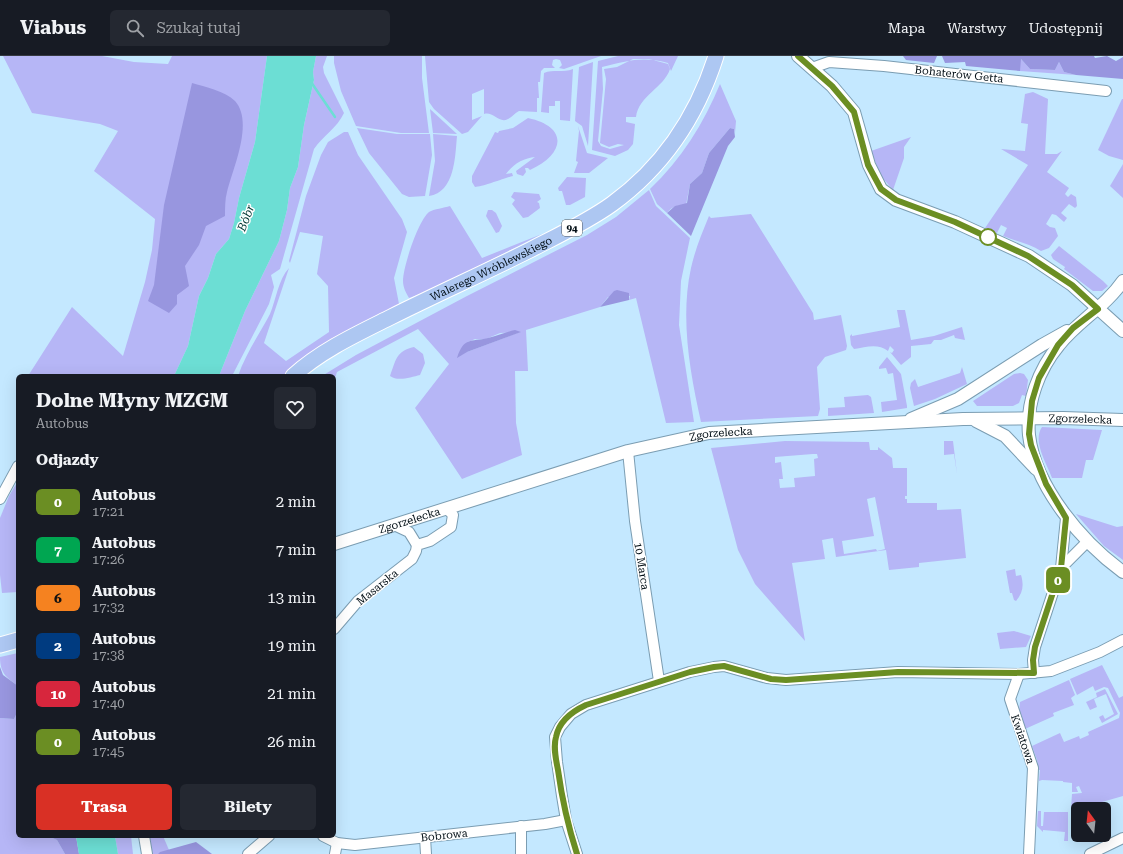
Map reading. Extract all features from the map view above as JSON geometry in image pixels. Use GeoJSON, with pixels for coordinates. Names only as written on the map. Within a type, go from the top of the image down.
{"type":"FeatureCollection","features":[{"type":"Feature","properties":{"kind":"main road","name":"Walerego Wróblewskiego"},"geometry":{"type":"LineString","coordinates":[[295,374],[314,359],[334,346],[557,236],[611,204],[638,183],[680,134],[703,92],[716,56]]}},
{"type":"Feature","properties":{"kind":"main road"},"geometry":{"type":"LineString","coordinates":[[0,645],[16,641]]}},
{"type":"Feature","properties":{"kind":"street"},"geometry":{"type":"LineString","coordinates":[[798,56],[841,95],[854,112],[868,165],[881,189],[896,200],[955,222],[1028,256],[1072,285],[1123,331]]}},
{"type":"Feature","properties":{"kind":"street","name":"Bohaterów Getta"},"geometry":{"type":"LineString","coordinates":[[812,68],[829,62],[884,66],[1106,91]]}},
{"type":"Feature","properties":{"kind":"street"},"geometry":{"type":"LineString","coordinates":[[903,422],[958,399],[1042,345],[1073,328],[1113,296],[1123,281]]}},
{"type":"Feature","properties":{"kind":"street"},"geometry":{"type":"LineString","coordinates":[[1042,476],[1031,445],[1029,434],[1034,393],[1039,378],[1049,359],[1073,328]]}},
{"type":"Feature","properties":{"kind":"street","name":"Zgorzelecka"},"geometry":{"type":"LineString","coordinates":[[336,543],[628,451],[709,433],[972,419],[1030,418],[1123,420]]}},
{"type":"Feature","properties":{"kind":"street"},"geometry":{"type":"LineString","coordinates":[[972,419],[1005,436],[1024,454],[1042,476],[1066,518],[1087,542],[1123,572]]}},
{"type":"Feature","properties":{"kind":"street","name":"10 Marca"},"geometry":{"type":"LineString","coordinates":[[628,451],[635,521],[660,681]]}},
{"type":"Feature","properties":{"kind":"street"},"geometry":{"type":"LineString","coordinates":[[0,499],[16,470]]}},
{"type":"Feature","properties":{"kind":"street"},"geometry":{"type":"LineString","coordinates":[[394,525],[409,532],[417,545],[430,540],[451,527],[453,515],[447,509]]}},
{"type":"Feature","properties":{"kind":"street"},"geometry":{"type":"LineString","coordinates":[[1034,673],[1033,660],[1035,647],[1061,568],[1066,518]]}},
{"type":"Feature","properties":{"kind":"street"},"geometry":{"type":"LineString","coordinates":[[1061,568],[1087,542]]}},
{"type":"Feature","properties":{"kind":"street","name":"Masarska"},"geometry":{"type":"LineString","coordinates":[[336,627],[358,601],[412,558],[416,551],[417,545]]}},
{"type":"Feature","properties":{"kind":"street"},"geometry":{"type":"LineString","coordinates":[[577,854],[566,820],[555,747],[556,737],[560,727],[571,714],[586,705],[703,668],[724,666],[771,679],[786,680],[898,672],[1034,673],[1062,668],[1100,652],[1123,640]]}},
{"type":"Feature","properties":{"kind":"street","name":"Kwiatowa"},"geometry":{"type":"LineString","coordinates":[[1019,674],[1010,699],[1033,768],[1029,854]]}},
{"type":"Feature","properties":{"kind":"street","name":"Bobrowa"},"geometry":{"type":"LineString","coordinates":[[327,838],[337,843],[354,844],[566,820]]}},
{"type":"Feature","properties":{"kind":"street"},"geometry":{"type":"LineString","coordinates":[[521,826],[521,854]]}},
{"type":"Feature","properties":{"kind":"street"},"geometry":{"type":"LineString","coordinates":[[425,837],[426,854]]}},
{"type":"Feature","properties":{"kind":"street"},"geometry":{"type":"LineString","coordinates":[[144,838],[147,854]]}},
{"type":"Feature","properties":{"kind":"street"},"geometry":{"type":"LineString","coordinates":[[248,854],[267,838]]}},
{"type":"Feature","properties":{"kind":"street"},"geometry":{"type":"LineString","coordinates":[[1090,854],[1123,838]]}},
{"type":"Feature","properties":{"kind":"street"},"geometry":{"type":"LineString","coordinates":[[335,854],[337,843]]}},
{"type":"Feature","properties":{"kind":"shaded area"},"geometry":{"type":"Polygon","coordinates":[[[3,56],[102,56],[134,62],[168,64],[172,56],[267,56],[255,142],[239,198],[234,223],[229,239],[216,254],[208,278],[199,296],[188,346],[175,374],[29,374],[72,307],[123,356],[145,282],[152,250],[155,219],[94,171],[118,131],[100,124],[32,113],[3,56]]]}},
{"type":"Feature","properties":{"kind":"shaded area"},"geometry":{"type":"Polygon","coordinates":[[[316,56],[327,56],[323,67],[324,73],[344,113],[338,123],[314,149],[280,269],[271,275],[274,287],[269,304],[233,374],[220,374],[245,311],[279,241],[287,210],[290,188],[298,167],[304,125],[314,80],[313,72],[316,56]]]}},
{"type":"Feature","properties":{"kind":"shaded area"},"geometry":{"type":"Polygon","coordinates":[[[334,56],[422,56],[422,78],[429,133],[401,133],[356,126],[341,91],[334,63],[334,56]]]}},
{"type":"Feature","properties":{"kind":"shaded area"},"geometry":{"type":"Polygon","coordinates":[[[425,56],[601,56],[564,69],[559,68],[562,65],[560,60],[553,60],[552,65],[555,68],[544,68],[541,71],[540,82],[538,82],[539,98],[537,98],[537,112],[519,111],[508,119],[502,120],[490,114],[484,114],[484,89],[472,94],[472,120],[482,116],[468,132],[462,134],[434,109],[429,102],[425,56]]]}},
{"type":"Feature","properties":{"kind":"shaded area"},"geometry":{"type":"Polygon","coordinates":[[[618,56],[678,56],[671,71],[668,63],[654,60],[668,64],[670,69],[663,81],[646,97],[638,109],[636,117],[626,117],[626,122],[635,124],[633,144],[628,150],[615,156],[592,150],[598,61],[618,56]],[[629,61],[602,67],[603,89],[598,141],[601,146],[610,149],[624,145],[618,144],[609,147],[600,143],[606,79],[604,69],[617,67],[629,61]]]}},
{"type":"Feature","properties":{"kind":"shaded area"},"geometry":{"type":"Polygon","coordinates":[[[903,56],[937,56],[934,63],[906,60],[903,56]]]}},
{"type":"Feature","properties":{"kind":"shaded area"},"geometry":{"type":"Polygon","coordinates":[[[942,56],[1094,56],[1095,58],[1107,56],[1116,61],[1123,57],[1123,79],[1076,75],[1064,72],[1059,62],[1055,70],[1030,69],[1021,59],[1020,71],[966,66],[965,62],[945,63],[942,56]]]}},
{"type":"Feature","properties":{"kind":"shaded area"},"geometry":{"type":"Polygon","coordinates":[[[1020,58],[1030,69],[1055,70],[1059,62],[1064,72],[1076,75],[1020,71],[1020,58]]]}},
{"type":"Feature","properties":{"kind":"shaded area"},"geometry":{"type":"Polygon","coordinates":[[[593,62],[588,146],[582,126],[575,121],[579,67],[593,62]]]}},
{"type":"Feature","properties":{"kind":"shaded area"},"geometry":{"type":"Polygon","coordinates":[[[573,69],[570,121],[560,120],[560,101],[555,101],[555,106],[549,106],[549,113],[541,112],[544,73],[573,69]]]}},
{"type":"Feature","properties":{"kind":"shaded area"},"geometry":{"type":"Polygon","coordinates":[[[192,83],[220,92],[235,101],[240,110],[243,121],[242,133],[237,158],[226,195],[225,216],[206,226],[199,245],[185,266],[189,286],[177,295],[177,304],[169,313],[148,301],[154,285],[164,205],[192,83]]]}},
{"type":"Feature","properties":{"kind":"shaded area"},"geometry":{"type":"Polygon","coordinates":[[[720,84],[736,121],[735,133],[734,129],[730,128],[709,153],[702,173],[690,184],[686,205],[675,206],[667,213],[657,204],[650,189],[672,166],[691,140],[707,113],[720,84]]]}},
{"type":"Feature","properties":{"kind":"shaded area"},"geometry":{"type":"Polygon","coordinates":[[[1033,92],[1048,99],[1045,154],[1057,154],[1062,151],[1047,172],[1069,188],[1065,194],[1068,197],[1071,194],[1076,197],[1077,206],[1075,208],[1069,204],[1061,213],[1067,218],[1064,222],[1056,215],[1052,214],[1046,224],[1055,228],[1058,236],[1049,248],[1041,251],[1028,244],[1003,236],[1007,228],[1001,225],[997,233],[985,228],[1028,165],[1001,149],[1025,151],[1028,124],[1021,123],[1025,94],[1033,92]]]}},
{"type":"Feature","properties":{"kind":"shaded area"},"geometry":{"type":"Polygon","coordinates":[[[1122,99],[1123,160],[1109,156],[1098,150],[1122,99]]]}},
{"type":"Feature","properties":{"kind":"shaded area"},"geometry":{"type":"Polygon","coordinates":[[[430,109],[457,134],[433,133],[430,109]]]}},
{"type":"Feature","properties":{"kind":"shaded area"},"geometry":{"type":"Polygon","coordinates":[[[528,118],[541,122],[551,128],[556,134],[558,141],[556,149],[542,164],[530,170],[525,168],[526,172],[523,176],[517,174],[516,171],[535,157],[515,164],[506,174],[512,173],[513,176],[483,186],[475,187],[472,182],[472,176],[495,132],[498,133],[499,131],[513,128],[528,118]]]}},
{"type":"Feature","properties":{"kind":"shaded area"},"geometry":{"type":"Polygon","coordinates":[[[578,126],[587,153],[608,158],[589,173],[574,173],[578,162],[576,161],[579,131],[578,126]]]}},
{"type":"Feature","properties":{"kind":"shaded area"},"geometry":{"type":"Polygon","coordinates":[[[357,128],[397,134],[430,134],[432,155],[425,196],[409,197],[402,194],[369,153],[357,128]]]}},
{"type":"Feature","properties":{"kind":"shaded area"},"geometry":{"type":"Polygon","coordinates":[[[730,128],[734,129],[735,137],[728,146],[691,236],[667,213],[675,206],[687,203],[690,184],[702,173],[709,153],[730,128]]]}},
{"type":"Feature","properties":{"kind":"shaded area"},"geometry":{"type":"Polygon","coordinates":[[[344,132],[348,132],[358,155],[402,219],[407,232],[394,278],[399,304],[337,337],[285,374],[239,374],[270,314],[282,278],[289,268],[264,343],[286,361],[329,332],[328,286],[317,274],[323,236],[300,232],[290,263],[289,261],[306,196],[321,155],[328,142],[344,132]]]}},
{"type":"Feature","properties":{"kind":"shaded area"},"geometry":{"type":"Polygon","coordinates":[[[433,134],[457,136],[454,163],[449,181],[438,193],[429,196],[435,161],[433,134]]]}},
{"type":"Feature","properties":{"kind":"shaded area"},"geometry":{"type":"Polygon","coordinates":[[[911,137],[904,147],[904,158],[893,190],[881,176],[871,151],[911,137]]]}},
{"type":"Feature","properties":{"kind":"shaded area"},"geometry":{"type":"Polygon","coordinates":[[[1123,164],[1123,198],[1110,186],[1123,164]]]}},
{"type":"Feature","properties":{"kind":"shaded area"},"geometry":{"type":"Polygon","coordinates":[[[567,177],[586,178],[585,197],[570,205],[566,205],[562,191],[559,191],[558,188],[567,177]]]}},
{"type":"Feature","properties":{"kind":"shaded area"},"geometry":{"type":"Polygon","coordinates":[[[649,190],[656,206],[690,238],[681,281],[679,325],[694,422],[666,423],[636,298],[629,300],[630,296],[608,297],[600,307],[526,330],[528,371],[515,371],[516,423],[522,455],[462,479],[415,408],[449,364],[418,329],[337,372],[336,375],[325,374],[356,355],[467,296],[587,235],[616,217],[649,190]],[[520,332],[500,333],[486,339],[475,339],[468,342],[467,352],[520,332]]]}},
{"type":"Feature","properties":{"kind":"shaded area"},"geometry":{"type":"Polygon","coordinates":[[[514,192],[539,194],[541,199],[537,202],[539,203],[540,208],[528,217],[523,218],[512,204],[515,200],[511,197],[514,192]]]}},
{"type":"Feature","properties":{"kind":"shaded area"},"geometry":{"type":"Polygon","coordinates":[[[450,206],[482,258],[542,234],[431,290],[409,298],[403,281],[404,274],[408,255],[420,225],[429,212],[450,206]]]}},
{"type":"Feature","properties":{"kind":"shaded area"},"geometry":{"type":"Polygon","coordinates":[[[488,210],[492,210],[496,213],[502,226],[499,232],[496,233],[486,216],[488,210]]]}},
{"type":"Feature","properties":{"kind":"shaded area"},"geometry":{"type":"Polygon","coordinates":[[[751,214],[813,313],[814,320],[841,315],[847,346],[846,350],[825,357],[817,367],[820,409],[818,416],[701,422],[690,365],[686,326],[686,306],[691,268],[709,216],[711,218],[751,214]]]}},
{"type":"Feature","properties":{"kind":"shaded area"},"geometry":{"type":"Polygon","coordinates":[[[1059,246],[1108,286],[1102,291],[1093,291],[1064,269],[1065,267],[1053,259],[1051,255],[1059,246]]]}},
{"type":"Feature","properties":{"kind":"shaded area"},"geometry":{"type":"Polygon","coordinates":[[[617,290],[629,293],[629,300],[600,307],[614,291],[617,290]]]}},
{"type":"Feature","properties":{"kind":"shaded area"},"geometry":{"type":"Polygon","coordinates":[[[897,310],[905,310],[911,340],[934,336],[962,327],[965,340],[955,338],[954,335],[941,340],[934,340],[931,344],[911,346],[911,357],[901,365],[890,352],[892,353],[894,350],[890,346],[888,351],[876,346],[854,349],[851,345],[850,336],[852,334],[852,336],[900,327],[897,310]]]}},
{"type":"Feature","properties":{"kind":"shaded area"},"geometry":{"type":"Polygon","coordinates":[[[515,330],[521,332],[467,352],[457,358],[465,343],[515,330]]]}},
{"type":"Feature","properties":{"kind":"shaded area"},"geometry":{"type":"Polygon","coordinates":[[[414,347],[423,354],[425,363],[420,375],[401,379],[390,376],[395,361],[400,354],[414,347]]]}},
{"type":"Feature","properties":{"kind":"shaded area"},"geometry":{"type":"Polygon","coordinates":[[[887,357],[901,374],[907,408],[882,412],[881,402],[897,400],[893,373],[888,374],[886,368],[879,369],[887,357]]]}},
{"type":"Feature","properties":{"kind":"shaded area"},"geometry":{"type":"Polygon","coordinates":[[[962,367],[967,384],[935,399],[914,406],[910,388],[911,383],[915,379],[918,387],[960,373],[962,367]]]}},
{"type":"Feature","properties":{"kind":"shaded area"},"geometry":{"type":"Polygon","coordinates":[[[1014,374],[1024,374],[1028,380],[1026,396],[1022,395],[1019,403],[1013,406],[977,406],[973,401],[1014,374]]]}},
{"type":"Feature","properties":{"kind":"shaded area"},"geometry":{"type":"Polygon","coordinates":[[[868,395],[871,397],[874,413],[828,416],[828,408],[845,407],[844,397],[868,395]]]}},
{"type":"Feature","properties":{"kind":"shaded area"},"geometry":{"type":"Polygon","coordinates":[[[1042,427],[1102,430],[1093,460],[1086,460],[1082,478],[1052,478],[1039,446],[1039,433],[1042,427]]]}},
{"type":"Feature","properties":{"kind":"shaded area"},"geometry":{"type":"Polygon","coordinates":[[[785,441],[869,442],[870,450],[878,450],[878,447],[892,458],[893,468],[907,468],[907,496],[905,496],[905,499],[907,499],[907,503],[937,503],[937,510],[961,509],[966,558],[919,563],[919,567],[889,570],[886,550],[836,557],[833,538],[822,540],[825,559],[792,563],[805,641],[755,584],[738,550],[711,448],[785,441]],[[817,454],[775,457],[775,463],[781,462],[783,479],[779,479],[780,488],[795,487],[794,478],[815,476],[814,459],[818,458],[817,454]],[[875,497],[867,499],[874,536],[842,541],[844,554],[885,549],[875,497]]]}},
{"type":"Feature","properties":{"kind":"shaded area"},"geometry":{"type":"Polygon","coordinates":[[[944,441],[953,441],[957,474],[954,454],[944,455],[944,441]]]}},
{"type":"Feature","properties":{"kind":"shaded area"},"geometry":{"type":"Polygon","coordinates":[[[16,484],[16,592],[2,593],[0,575],[0,518],[9,496],[16,484]]]}},
{"type":"Feature","properties":{"kind":"shaded area"},"geometry":{"type":"Polygon","coordinates":[[[1076,514],[1117,527],[1123,526],[1123,560],[1104,546],[1076,514]]]}},
{"type":"Feature","properties":{"kind":"shaded area"},"geometry":{"type":"Polygon","coordinates":[[[1015,569],[1016,576],[1021,575],[1023,586],[1016,601],[1014,600],[1012,593],[1010,593],[1006,571],[1015,569]]]}},
{"type":"Feature","properties":{"kind":"shaded area"},"geometry":{"type":"Polygon","coordinates":[[[1014,631],[1031,636],[1026,647],[1000,649],[997,633],[1014,631]]]}},
{"type":"Feature","properties":{"kind":"shaded area"},"geometry":{"type":"Polygon","coordinates":[[[16,653],[16,684],[4,674],[1,667],[0,657],[16,653]]]}},
{"type":"Feature","properties":{"kind":"shaded area"},"geometry":{"type":"Polygon","coordinates":[[[1102,665],[1119,698],[1123,696],[1123,796],[1102,802],[1071,802],[1072,794],[1082,793],[1079,786],[1076,787],[1078,792],[1072,792],[1072,783],[1063,781],[1039,781],[1040,770],[1038,770],[1037,760],[1032,746],[1060,733],[1064,742],[1079,736],[1080,739],[1089,735],[1088,732],[1119,718],[1120,713],[1108,688],[1104,687],[1095,691],[1093,686],[1077,695],[1070,679],[1102,665]]]}},
{"type":"Feature","properties":{"kind":"shaded area"},"geometry":{"type":"Polygon","coordinates":[[[0,667],[3,675],[16,685],[16,715],[14,719],[0,718],[0,667]]]}},
{"type":"Feature","properties":{"kind":"shaded area"},"geometry":{"type":"Polygon","coordinates":[[[1069,680],[1075,695],[1071,698],[1074,705],[1053,713],[1054,716],[1025,729],[1019,712],[1020,702],[1069,680]]]}},
{"type":"Feature","properties":{"kind":"shaded area"},"geometry":{"type":"Polygon","coordinates":[[[1105,689],[1118,714],[1102,723],[1099,717],[1103,715],[1105,719],[1114,714],[1106,694],[1094,699],[1097,707],[1090,710],[1086,702],[1097,697],[1096,693],[1105,689]]]}},
{"type":"Feature","properties":{"kind":"shaded area"},"geometry":{"type":"Polygon","coordinates":[[[16,715],[16,838],[52,838],[57,840],[65,854],[0,854],[0,718],[14,719],[16,715]]]}},
{"type":"Feature","properties":{"kind":"shaded area"},"geometry":{"type":"Polygon","coordinates":[[[1038,811],[1041,811],[1041,826],[1043,826],[1044,812],[1068,812],[1068,841],[1064,841],[1065,832],[1043,830],[1043,832],[1037,826],[1038,811]]]}},
{"type":"Feature","properties":{"kind":"shaded area"},"geometry":{"type":"Polygon","coordinates":[[[52,838],[76,838],[79,854],[65,854],[57,840],[52,838]]]}},
{"type":"Feature","properties":{"kind":"shaded area"},"geometry":{"type":"Polygon","coordinates":[[[115,838],[131,838],[133,854],[118,854],[115,838]]]}},
{"type":"Feature","properties":{"kind":"shaded area"},"geometry":{"type":"Polygon","coordinates":[[[146,838],[164,838],[169,850],[158,854],[150,854],[146,838]]]}},
{"type":"Feature","properties":{"kind":"shaded area"},"geometry":{"type":"Polygon","coordinates":[[[196,842],[212,854],[158,854],[160,852],[196,842]]]}},
{"type":"Feature","properties":{"kind":"water","name":"Bóbr"},"geometry":{"type":"Polygon","coordinates":[[[267,56],[316,56],[313,72],[314,80],[304,125],[298,167],[290,188],[287,210],[279,241],[245,311],[220,374],[175,374],[188,346],[199,296],[208,278],[216,254],[229,239],[255,142],[267,56]]]}},
{"type":"Feature","properties":{"kind":"water"},"geometry":{"type":"Polygon","coordinates":[[[76,838],[115,838],[118,854],[79,854],[76,838]]]}},
{"type":"Feature","properties":{"kind":"waterway"},"geometry":{"type":"LineString","coordinates":[[311,82],[335,117]]}},
{"type":"Feature","properties":{"kind":"bus line","name":"0"},"geometry":{"type":"LineString","coordinates":[[577,854],[566,820],[555,747],[556,737],[565,720],[571,714],[586,705],[703,668],[724,666],[774,680],[800,680],[898,672],[1034,673],[1033,660],[1035,647],[1041,634],[1061,568],[1065,544],[1066,518],[1042,476],[1031,445],[1029,434],[1032,401],[1039,378],[1058,345],[1073,328],[1098,309],[1072,285],[1039,262],[1013,247],[955,222],[896,200],[881,189],[868,165],[854,112],[841,95],[820,74],[798,56]]}}]}
